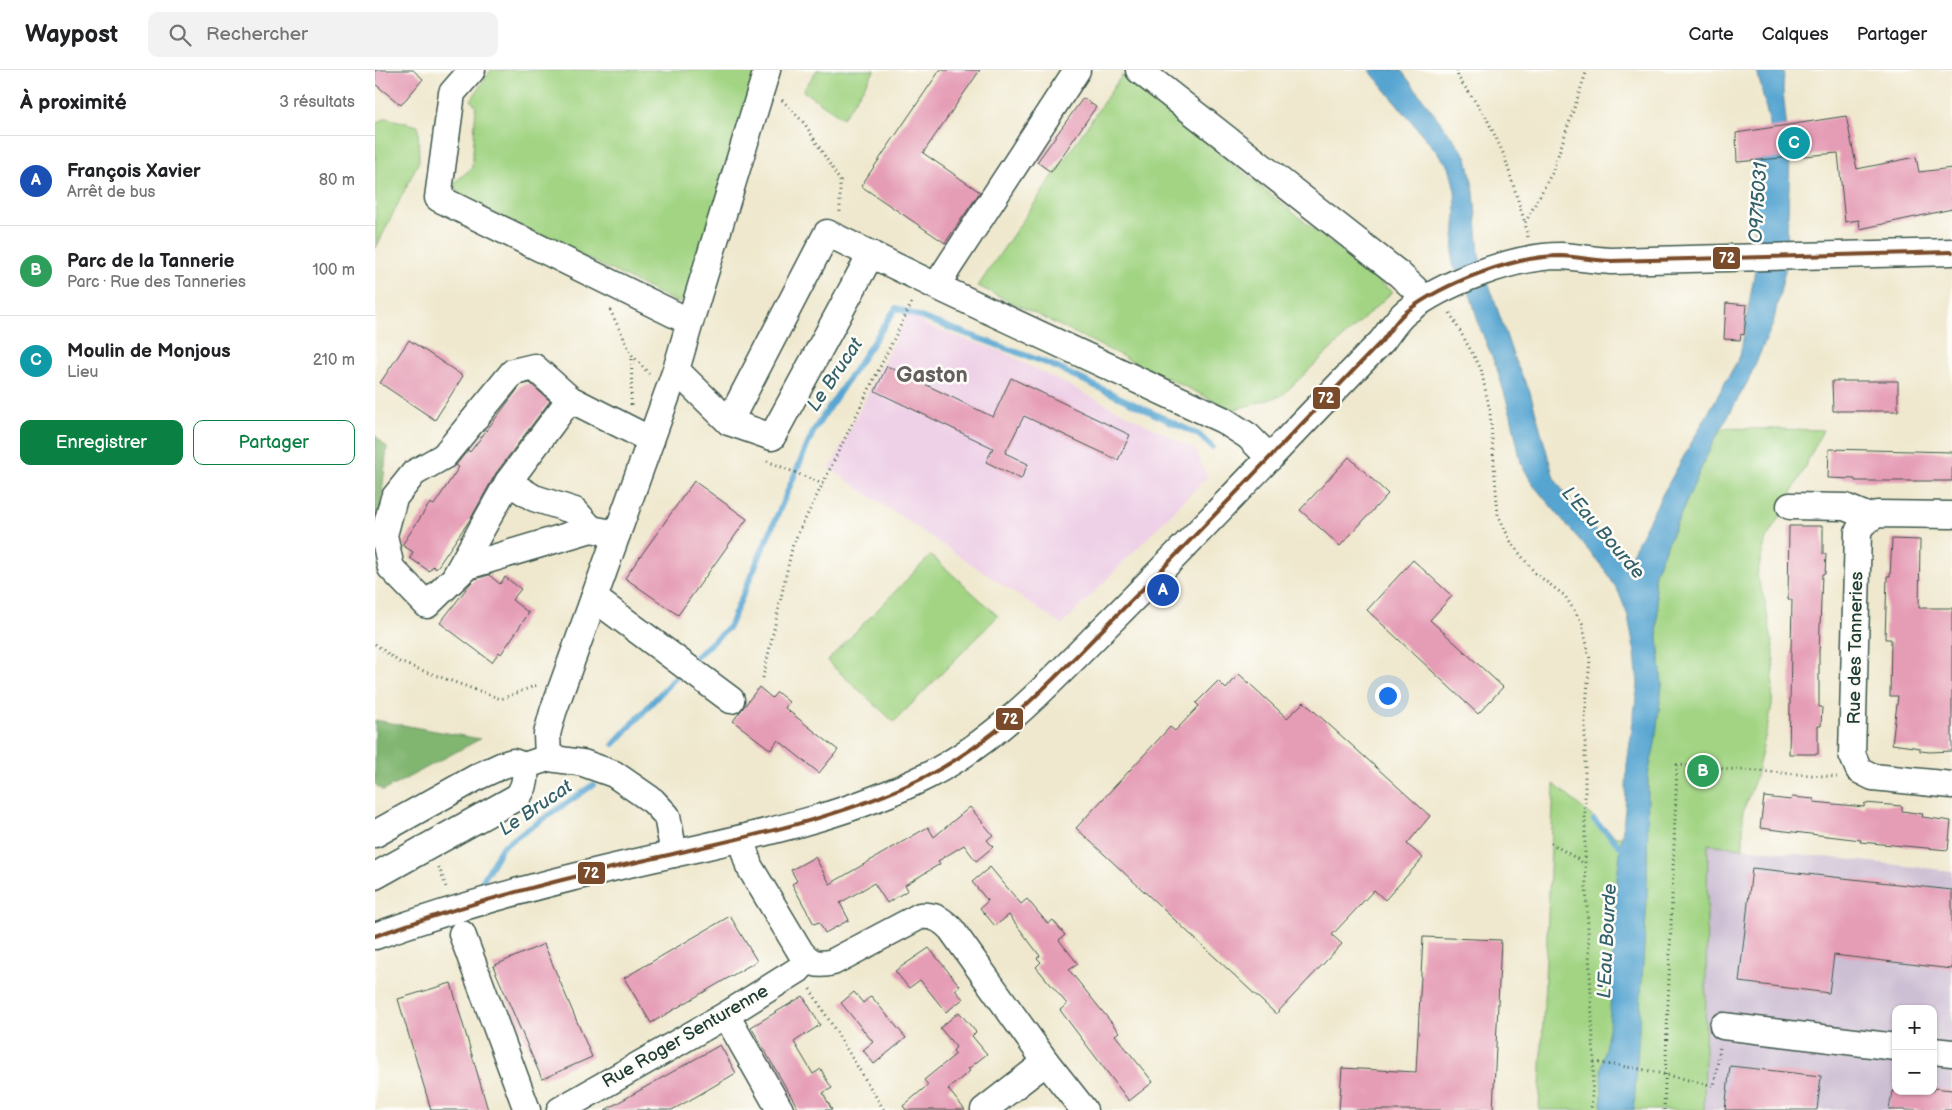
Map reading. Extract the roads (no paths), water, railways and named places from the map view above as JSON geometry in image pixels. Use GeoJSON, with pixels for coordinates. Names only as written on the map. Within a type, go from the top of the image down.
{"type":"FeatureCollection","features":[{"type":"Feature","properties":{"kind":"street"},"geometry":{"type":"LineString","coordinates":[[472,70],[452,93],[438,198],[690,322]]}},
{"type":"Feature","properties":{"kind":"street"},"geometry":{"type":"LineString","coordinates":[[929,283],[1077,70]]}},
{"type":"Feature","properties":{"kind":"street"},"geometry":{"type":"LineString","coordinates":[[1139,70],[1399,274],[1416,290],[1421,301]]}},
{"type":"Feature","properties":{"kind":"street"},"geometry":{"type":"LineString","coordinates":[[375,876],[517,798],[525,784],[526,775],[536,762],[617,534],[641,435],[674,376],[766,76]]}},
{"type":"Feature","properties":{"kind":"street"},"geometry":{"type":"LineString","coordinates":[[729,422],[827,233],[929,283],[1223,420],[1248,436],[1270,458]]}},
{"type":"Feature","properties":{"kind":"street"},"geometry":{"type":"LineString","coordinates":[[1381,341],[1453,299],[1505,273],[1560,256],[1611,261],[1952,252]]}},
{"type":"Feature","properties":{"kind":"street"},"geometry":{"type":"LineString","coordinates":[[674,376],[729,422],[772,437],[871,254]]}},
{"type":"Feature","properties":{"kind":"street"},"geometry":{"type":"LineString","coordinates":[[375,936],[454,911],[561,881],[775,831],[858,804],[927,776],[971,749],[1025,708],[1186,546],[1381,341],[1405,313],[1421,301],[1453,299]]}},
{"type":"Feature","properties":{"kind":"street"},"geometry":{"type":"LineString","coordinates":[[617,534],[591,530],[467,566],[427,605],[391,568],[384,536],[394,498],[414,473],[444,456],[513,372],[534,367],[570,399],[641,435]]}},
{"type":"Feature","properties":{"kind":"street"},"geometry":{"type":"LineString","coordinates":[[455,578],[508,482],[570,399]]}},
{"type":"Feature","properties":{"kind":"street"},"geometry":{"type":"LineString","coordinates":[[508,482],[534,498],[575,511],[591,530]]}},
{"type":"Feature","properties":{"kind":"street"},"geometry":{"type":"LineString","coordinates":[[1790,506],[1845,507],[1869,517],[1877,514],[1952,515]]}},
{"type":"Feature","properties":{"kind":"street","name":"Rue des Tanneries"},"geometry":{"type":"LineString","coordinates":[[1869,517],[1862,524],[1858,532],[1852,754],[1859,770],[1873,777],[1952,785]]}},
{"type":"Feature","properties":{"kind":"street"},"geometry":{"type":"LineString","coordinates":[[594,598],[731,700]]}},
{"type":"Feature","properties":{"kind":"street"},"geometry":{"type":"LineString","coordinates":[[375,834],[479,776],[513,762],[583,763],[613,774],[653,801],[667,816],[674,854]]}},
{"type":"Feature","properties":{"kind":"street"},"geometry":{"type":"LineString","coordinates":[[741,839],[749,866],[803,965],[819,965],[833,962],[920,916],[931,915],[942,920],[951,929],[1046,1062],[1084,1110]]}},
{"type":"Feature","properties":{"kind":"street"},"geometry":{"type":"LineString","coordinates":[[462,934],[527,1110]]}},
{"type":"Feature","properties":{"kind":"street","name":"Rue Roger Senturenne"},"geometry":{"type":"LineString","coordinates":[[560,1110],[726,1014],[803,965]]}},
{"type":"Feature","properties":{"kind":"street"},"geometry":{"type":"LineString","coordinates":[[726,1014],[780,1110]]}},
{"type":"Feature","properties":{"kind":"street"},"geometry":{"type":"LineString","coordinates":[[1723,1026],[1892,1047]]}},
{"type":"Feature","properties":{"kind":"street"},"geometry":{"type":"LineString","coordinates":[[1937,1051],[1952,1053]]}},
{"type":"Feature","properties":{"kind":"street"},"geometry":{"type":"LineString","coordinates":[[984,1110],[1046,1062]]}},
{"type":"Feature","properties":{"kind":"water","name":"O9715031"},"geometry":{"type":"Polygon","coordinates":[[[1369,70],[1401,70],[1467,157],[1474,192],[1479,255],[1515,361],[1530,392],[1554,478],[1580,515],[1628,561],[1661,497],[1740,356],[1756,264],[1752,164],[1771,130],[1757,70],[1784,71],[1783,91],[1790,160],[1786,266],[1773,324],[1747,383],[1712,444],[1655,572],[1654,584],[1658,608],[1657,626],[1662,685],[1655,744],[1648,775],[1647,900],[1634,1110],[1602,1110],[1601,1068],[1609,1028],[1617,878],[1625,810],[1627,765],[1638,684],[1635,653],[1628,616],[1619,593],[1605,570],[1533,485],[1521,463],[1511,415],[1497,369],[1480,328],[1468,287],[1452,265],[1456,213],[1455,190],[1449,167],[1369,70]]]}},
{"type":"Feature","properties":{"kind":"waterway","name":"Le Brucat"},"geometry":{"type":"LineString","coordinates":[[690,662],[729,627],[814,430],[896,308],[1049,364],[1199,435],[1212,447]]}},
{"type":"Feature","properties":{"kind":"waterway","name":"Le Brucat"},"geometry":{"type":"LineString","coordinates":[[614,744],[681,671]]}},
{"type":"Feature","properties":{"kind":"waterway","name":"Le Brucat"},"geometry":{"type":"LineString","coordinates":[[482,882],[502,847],[593,785]]}},
{"type":"Feature","properties":{"kind":"waterway","name":"Le Brucat"},"geometry":{"type":"LineString","coordinates":[[1594,820],[1625,851]]}},
{"type":"Feature","properties":{"kind":"place","name":"Moulin de Monjous"},"geometry":{"type":"Point","coordinates":[1794,143]}},
{"type":"Feature","properties":{"kind":"place","name":"François Xavier"},"geometry":{"type":"Point","coordinates":[1163,590]}},
{"type":"Feature","properties":{"kind":"place","name":"Parc de la Tannerie"},"geometry":{"type":"Point","coordinates":[1703,771]}},
{"type":"Feature","properties":{"kind":"district","name":"Gaston"},"geometry":{"type":"Point","coordinates":[932,374]}},
{"type":"Feature","properties":{"kind":"water label","name":"L'Eau Bourde"},"geometry":{"type":"Point","coordinates":[1604,532]}},
{"type":"Feature","properties":{"kind":"water label","name":"L'Eau Bourde"},"geometry":{"type":"Point","coordinates":[1606,941]}}]}
